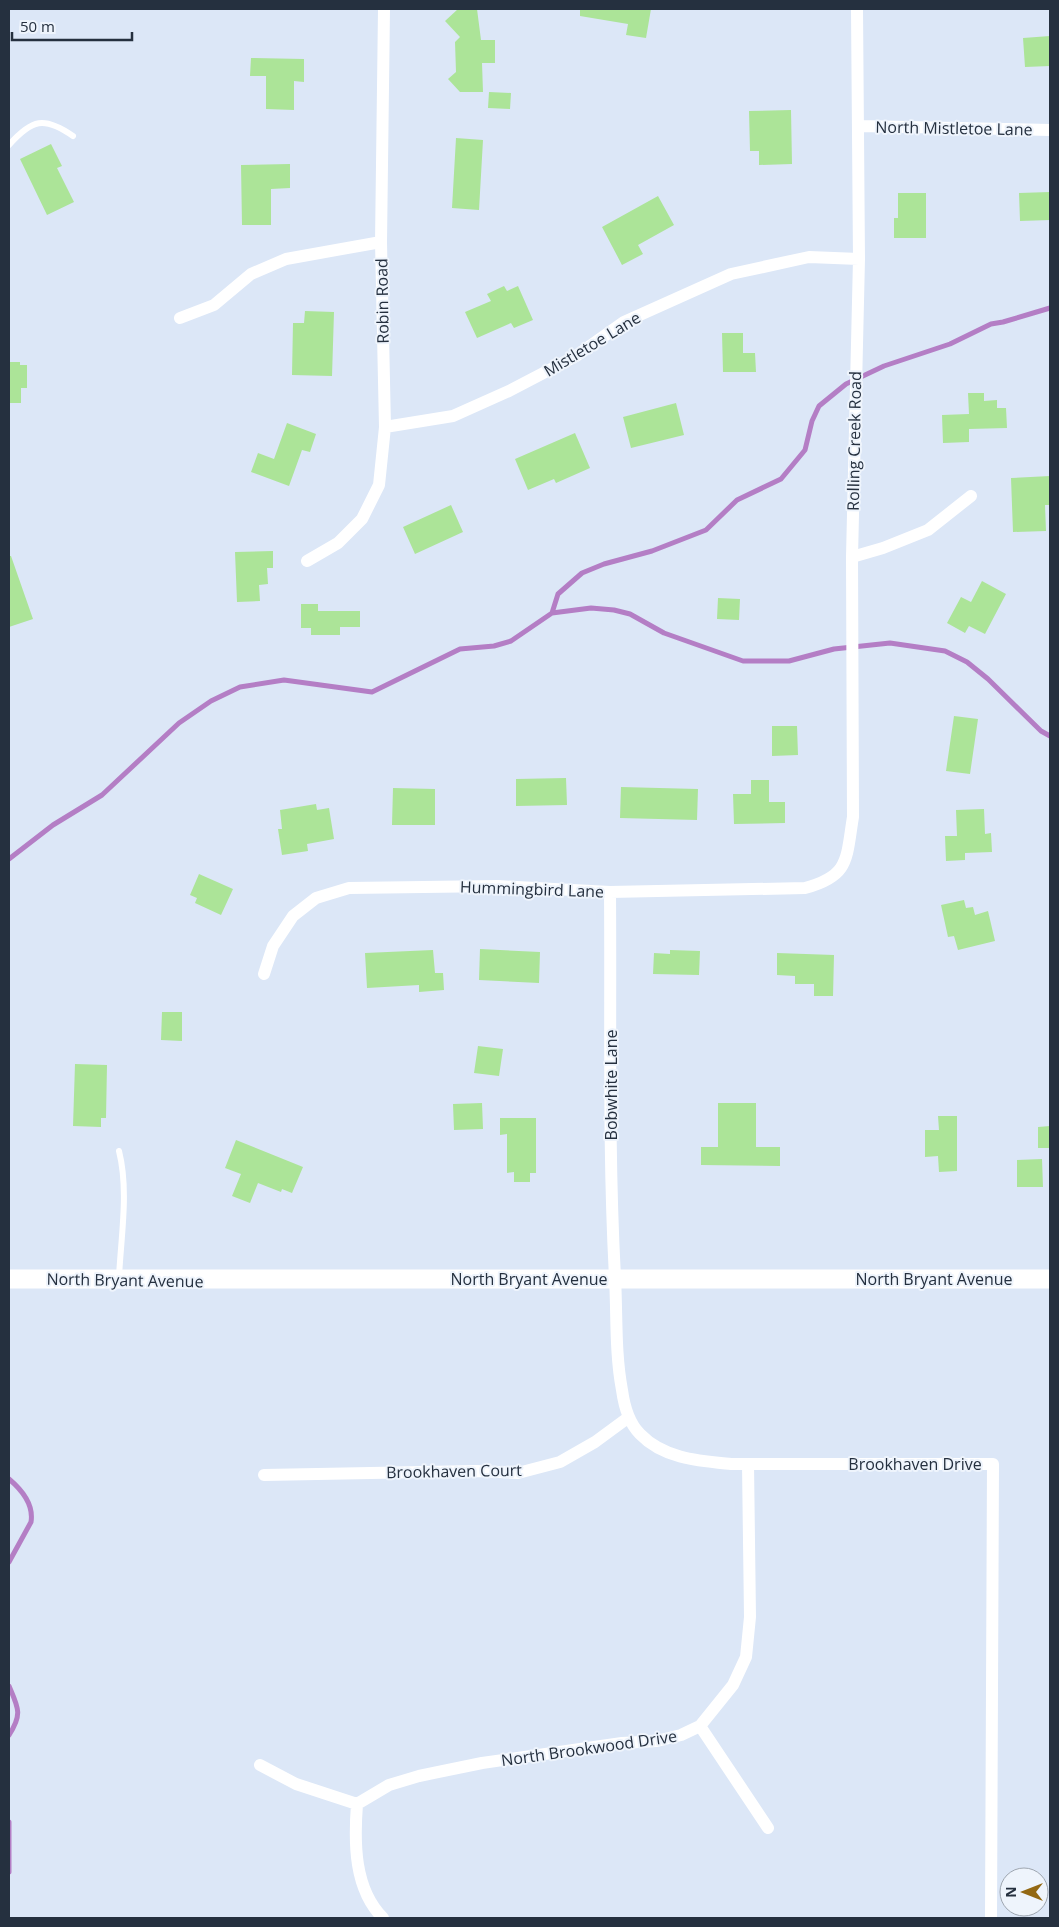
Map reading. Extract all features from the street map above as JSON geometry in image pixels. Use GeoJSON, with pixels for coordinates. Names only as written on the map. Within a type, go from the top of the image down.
{"type":"FeatureCollection","features":[{"type":"Feature","properties":{"kind":"street","name":"Robin Road"},"geometry":{"type":"LineString","coordinates":[[307,561],[338,543],[362,518],[379,485],[385,427],[381,242],[384,9]]}},
{"type":"Feature","properties":{"kind":"street","name":"Rolling Creek Road"},"geometry":{"type":"LineString","coordinates":[[841,871],[848,851],[853,817],[852,558],[859,259],[857,9]]}},
{"type":"Feature","properties":{"kind":"street","name":"North Mistletoe Lane"},"geometry":{"type":"LineString","coordinates":[[858,126],[1050,130]]}},
{"type":"Feature","properties":{"kind":"street"},"geometry":{"type":"LineString","coordinates":[[180,318],[214,305],[251,274],[286,259],[381,242]]}},
{"type":"Feature","properties":{"kind":"street","name":"Mistletoe Lane"},"geometry":{"type":"LineString","coordinates":[[385,427],[454,416],[509,391],[576,356],[624,322],[731,274],[809,257],[859,259]]}},
{"type":"Feature","properties":{"kind":"street"},"geometry":{"type":"LineString","coordinates":[[852,558],[928,530],[971,496]]}},
{"type":"Feature","properties":{"kind":"street","name":"Hummingbird Lane"},"geometry":{"type":"LineString","coordinates":[[264,974],[273,946],[293,916],[316,898],[349,888],[498,886],[610,892],[805,888],[825,883],[841,871]]}},
{"type":"Feature","properties":{"kind":"street","name":"Bobwhite Lane"},"geometry":{"type":"LineString","coordinates":[[610,892],[612,1229],[615,1279]]}},
{"type":"Feature","properties":{"kind":"street","name":"North Bryant Avenue"},"geometry":{"type":"LineString","coordinates":[[9,1279],[118,1281],[1050,1279]]}},
{"type":"Feature","properties":{"kind":"street","name":"Brookhaven Drive"},"geometry":{"type":"LineString","coordinates":[[615,1279],[622,1390],[629,1417],[640,1434],[662,1451],[694,1460],[748,1464],[994,1464],[991,1918]]}},
{"type":"Feature","properties":{"kind":"street","name":"Brookhaven Court"},"geometry":{"type":"LineString","coordinates":[[264,1475],[478,1471],[518,1473],[560,1462],[595,1442],[629,1417]]}},
{"type":"Feature","properties":{"kind":"street","name":"North Brookwood Drive"},"geometry":{"type":"LineString","coordinates":[[357,1804],[389,1785],[419,1776],[482,1763],[622,1743],[657,1741],[681,1735],[700,1726],[733,1685],[746,1657],[750,1618],[748,1464]]}},
{"type":"Feature","properties":{"kind":"street"},"geometry":{"type":"LineString","coordinates":[[700,1726],[768,1828]]}},
{"type":"Feature","properties":{"kind":"street"},"geometry":{"type":"LineString","coordinates":[[260,1765],[296,1784],[357,1804],[355,1828],[357,1865],[374,1908],[383,1918]]}},
{"type":"Feature","properties":{"kind":"lane"},"geometry":{"type":"LineString","coordinates":[[9,145],[30,126],[39,123],[56,124],[73,136]]}},
{"type":"Feature","properties":{"kind":"lane"},"geometry":{"type":"LineString","coordinates":[[118,1281],[123,1193],[122,1164],[119,1151]]}},
{"type":"Feature","properties":{"kind":"building"},"geometry":{"type":"Polygon","coordinates":[[[458,9],[477,9],[481,40],[495,40],[495,63],[482,63],[483,92],[460,92],[448,79],[456,72],[455,42],[460,37],[445,21],[458,9]]]}},
{"type":"Feature","properties":{"kind":"building"},"geometry":{"type":"Polygon","coordinates":[[[580,9],[651,9],[646,38],[626,35],[628,24],[580,16],[580,9]]]}},
{"type":"Feature","properties":{"kind":"building"},"geometry":{"type":"Polygon","coordinates":[[[1050,36],[1050,66],[1025,67],[1023,38],[1050,36]]]}},
{"type":"Feature","properties":{"kind":"building"},"geometry":{"type":"Polygon","coordinates":[[[251,58],[304,59],[304,82],[294,81],[294,110],[266,109],[266,76],[250,76],[251,58]]]}},
{"type":"Feature","properties":{"kind":"building"},"geometry":{"type":"Polygon","coordinates":[[[489,92],[511,93],[510,109],[488,108],[489,92]]]}},
{"type":"Feature","properties":{"kind":"building"},"geometry":{"type":"Polygon","coordinates":[[[791,110],[792,164],[759,165],[759,151],[750,151],[749,111],[791,110]]]}},
{"type":"Feature","properties":{"kind":"building"},"geometry":{"type":"Polygon","coordinates":[[[456,138],[483,140],[479,210],[452,208],[456,138]]]}},
{"type":"Feature","properties":{"kind":"building"},"geometry":{"type":"Polygon","coordinates":[[[51,144],[62,166],[57,168],[74,202],[47,215],[20,159],[51,144]]]}},
{"type":"Feature","properties":{"kind":"building"},"geometry":{"type":"Polygon","coordinates":[[[290,164],[290,188],[271,189],[271,225],[242,225],[241,165],[290,164]]]}},
{"type":"Feature","properties":{"kind":"building"},"geometry":{"type":"Polygon","coordinates":[[[1050,192],[1050,220],[1020,221],[1019,193],[1050,192]]]}},
{"type":"Feature","properties":{"kind":"building"},"geometry":{"type":"Polygon","coordinates":[[[898,193],[926,193],[926,238],[894,238],[894,218],[898,218],[898,193]]]}},
{"type":"Feature","properties":{"kind":"building"},"geometry":{"type":"Polygon","coordinates":[[[658,196],[674,225],[638,245],[643,254],[622,265],[602,227],[658,196]]]}},
{"type":"Feature","properties":{"kind":"building"},"geometry":{"type":"Polygon","coordinates":[[[504,286],[507,291],[518,286],[533,320],[514,328],[511,323],[477,338],[465,312],[491,301],[487,294],[504,286]]]}},
{"type":"Feature","properties":{"kind":"building"},"geometry":{"type":"Polygon","coordinates":[[[305,311],[334,312],[332,376],[292,375],[293,323],[304,323],[305,311]]]}},
{"type":"Feature","properties":{"kind":"building"},"geometry":{"type":"Polygon","coordinates":[[[722,333],[743,333],[743,353],[755,353],[756,372],[723,372],[722,333]]]}},
{"type":"Feature","properties":{"kind":"building"},"geometry":{"type":"Polygon","coordinates":[[[9,362],[20,362],[20,365],[27,365],[27,388],[21,388],[21,403],[9,403],[9,362]]]}},
{"type":"Feature","properties":{"kind":"building"},"geometry":{"type":"Polygon","coordinates":[[[968,393],[984,393],[984,401],[997,400],[997,408],[1006,408],[1007,428],[969,429],[969,442],[943,443],[942,415],[969,414],[968,393]]]}},
{"type":"Feature","properties":{"kind":"building"},"geometry":{"type":"Polygon","coordinates":[[[676,403],[684,435],[631,448],[623,417],[676,403]]]}},
{"type":"Feature","properties":{"kind":"building"},"geometry":{"type":"Polygon","coordinates":[[[287,423],[316,434],[310,452],[302,450],[289,486],[251,472],[258,453],[274,459],[287,423]]]}},
{"type":"Feature","properties":{"kind":"building"},"geometry":{"type":"Polygon","coordinates":[[[575,433],[590,468],[556,483],[554,479],[528,490],[515,459],[575,433]]]}},
{"type":"Feature","properties":{"kind":"building"},"geometry":{"type":"Polygon","coordinates":[[[1050,476],[1050,505],[1045,505],[1046,531],[1013,532],[1011,478],[1050,476]]]}},
{"type":"Feature","properties":{"kind":"building"},"geometry":{"type":"Polygon","coordinates":[[[451,505],[463,532],[415,554],[403,527],[451,505]]]}},
{"type":"Feature","properties":{"kind":"building"},"geometry":{"type":"Polygon","coordinates":[[[273,551],[273,568],[267,568],[268,584],[259,585],[260,601],[237,602],[235,552],[273,551]]]}},
{"type":"Feature","properties":{"kind":"building"},"geometry":{"type":"Polygon","coordinates":[[[9,556],[11,556],[33,619],[9,627],[9,556]]]}},
{"type":"Feature","properties":{"kind":"building"},"geometry":{"type":"Polygon","coordinates":[[[982,581],[1006,594],[985,634],[969,626],[965,633],[947,623],[961,597],[971,602],[982,581]]]}},
{"type":"Feature","properties":{"kind":"building"},"geometry":{"type":"Polygon","coordinates":[[[718,598],[740,599],[739,620],[717,619],[718,598]]]}},
{"type":"Feature","properties":{"kind":"building"},"geometry":{"type":"Polygon","coordinates":[[[301,604],[318,604],[318,611],[360,611],[360,627],[340,627],[340,635],[311,635],[311,628],[301,628],[301,604]]]}},
{"type":"Feature","properties":{"kind":"building"},"geometry":{"type":"Polygon","coordinates":[[[954,716],[978,719],[970,774],[946,771],[954,716]]]}},
{"type":"Feature","properties":{"kind":"building"},"geometry":{"type":"Polygon","coordinates":[[[772,726],[797,726],[798,755],[772,756],[772,726]]]}},
{"type":"Feature","properties":{"kind":"building"},"geometry":{"type":"Polygon","coordinates":[[[566,778],[567,805],[516,806],[516,779],[566,778]]]}},
{"type":"Feature","properties":{"kind":"building"},"geometry":{"type":"Polygon","coordinates":[[[751,780],[769,780],[769,802],[785,802],[785,823],[734,824],[733,794],[751,794],[751,780]]]}},
{"type":"Feature","properties":{"kind":"building"},"geometry":{"type":"Polygon","coordinates":[[[621,787],[698,789],[697,820],[620,818],[621,787]]]}},
{"type":"Feature","properties":{"kind":"building"},"geometry":{"type":"Polygon","coordinates":[[[393,788],[435,789],[435,825],[392,825],[393,788]]]}},
{"type":"Feature","properties":{"kind":"building"},"geometry":{"type":"Polygon","coordinates":[[[316,804],[317,810],[329,808],[334,839],[307,844],[308,851],[282,855],[278,829],[282,829],[280,810],[316,804]]]}},
{"type":"Feature","properties":{"kind":"building"},"geometry":{"type":"Polygon","coordinates":[[[984,809],[985,834],[991,833],[992,852],[965,853],[965,860],[946,861],[945,836],[957,836],[956,810],[984,809]]]}},
{"type":"Feature","properties":{"kind":"building"},"geometry":{"type":"Polygon","coordinates":[[[199,874],[233,889],[221,915],[195,903],[197,898],[190,895],[199,874]]]}},
{"type":"Feature","properties":{"kind":"building"},"geometry":{"type":"Polygon","coordinates":[[[964,900],[966,908],[973,907],[975,915],[988,911],[995,941],[958,950],[954,936],[948,937],[941,905],[964,900]]]}},
{"type":"Feature","properties":{"kind":"building"},"geometry":{"type":"Polygon","coordinates":[[[480,949],[540,952],[539,983],[479,980],[480,949]]]}},
{"type":"Feature","properties":{"kind":"building"},"geometry":{"type":"Polygon","coordinates":[[[433,950],[435,973],[443,973],[444,990],[419,992],[419,985],[367,988],[365,953],[433,950]]]}},
{"type":"Feature","properties":{"kind":"building"},"geometry":{"type":"Polygon","coordinates":[[[670,950],[700,951],[699,975],[653,974],[654,953],[670,954],[670,950]]]}},
{"type":"Feature","properties":{"kind":"building"},"geometry":{"type":"Polygon","coordinates":[[[777,953],[834,955],[833,996],[814,996],[814,984],[795,984],[795,976],[777,975],[777,953]]]}},
{"type":"Feature","properties":{"kind":"building"},"geometry":{"type":"Polygon","coordinates":[[[162,1012],[182,1012],[182,1041],[161,1040],[162,1012]]]}},
{"type":"Feature","properties":{"kind":"building"},"geometry":{"type":"Polygon","coordinates":[[[478,1046],[503,1049],[499,1076],[474,1073],[478,1046]]]}},
{"type":"Feature","properties":{"kind":"building"},"geometry":{"type":"Polygon","coordinates":[[[75,1064],[107,1065],[106,1118],[101,1118],[101,1127],[73,1126],[75,1064]]]}},
{"type":"Feature","properties":{"kind":"building"},"geometry":{"type":"Polygon","coordinates":[[[482,1103],[483,1129],[454,1130],[453,1104],[482,1103]]]}},
{"type":"Feature","properties":{"kind":"building"},"geometry":{"type":"Polygon","coordinates":[[[718,1103],[756,1103],[756,1147],[780,1147],[780,1166],[701,1165],[701,1147],[718,1147],[718,1103]]]}},
{"type":"Feature","properties":{"kind":"building"},"geometry":{"type":"Polygon","coordinates":[[[938,1116],[957,1116],[957,1171],[939,1172],[938,1156],[925,1157],[925,1130],[939,1130],[938,1116]]]}},
{"type":"Feature","properties":{"kind":"building"},"geometry":{"type":"Polygon","coordinates":[[[500,1118],[536,1118],[536,1173],[530,1173],[530,1182],[514,1182],[514,1172],[507,1173],[507,1134],[500,1135],[500,1118]]]}},
{"type":"Feature","properties":{"kind":"building"},"geometry":{"type":"Polygon","coordinates":[[[1050,1126],[1050,1148],[1038,1148],[1038,1127],[1050,1126]]]}},
{"type":"Feature","properties":{"kind":"building"},"geometry":{"type":"Polygon","coordinates":[[[236,1140],[303,1167],[292,1193],[282,1189],[281,1192],[258,1183],[250,1203],[232,1196],[241,1174],[225,1168],[236,1140]]]}},
{"type":"Feature","properties":{"kind":"building"},"geometry":{"type":"Polygon","coordinates":[[[1042,1159],[1043,1187],[1017,1187],[1017,1160],[1042,1159]]]}},
{"type":"Feature","properties":{"kind":"waterway"},"geometry":{"type":"LineString","coordinates":[[552,613],[558,594],[582,573],[604,564],[652,551],[706,530],[737,500],[781,479],[805,450],[812,421],[819,406],[846,384],[884,366],[950,344],[991,324],[1050,308]]}},
{"type":"Feature","properties":{"kind":"waterway"},"geometry":{"type":"LineString","coordinates":[[9,859],[53,825],[102,795],[179,723],[211,701],[240,687],[284,680],[372,692],[460,649],[494,646],[511,641],[552,613],[591,608],[614,610],[630,614],[664,633],[743,661],[789,661],[834,649],[890,643],[945,651],[967,662],[988,679],[1041,731],[1050,736]]}},
{"type":"Feature","properties":{"kind":"waterway"},"geometry":{"type":"LineString","coordinates":[[9,1479],[26,1498],[31,1509],[31,1522],[9,1562]]}},
{"type":"Feature","properties":{"kind":"waterway"},"geometry":{"type":"LineString","coordinates":[[9,1686],[18,1710],[18,1716],[9,1735]]}},
{"type":"Feature","properties":{"kind":"waterway"},"geometry":{"type":"LineString","coordinates":[[9,1822],[9,1872]]}}]}
